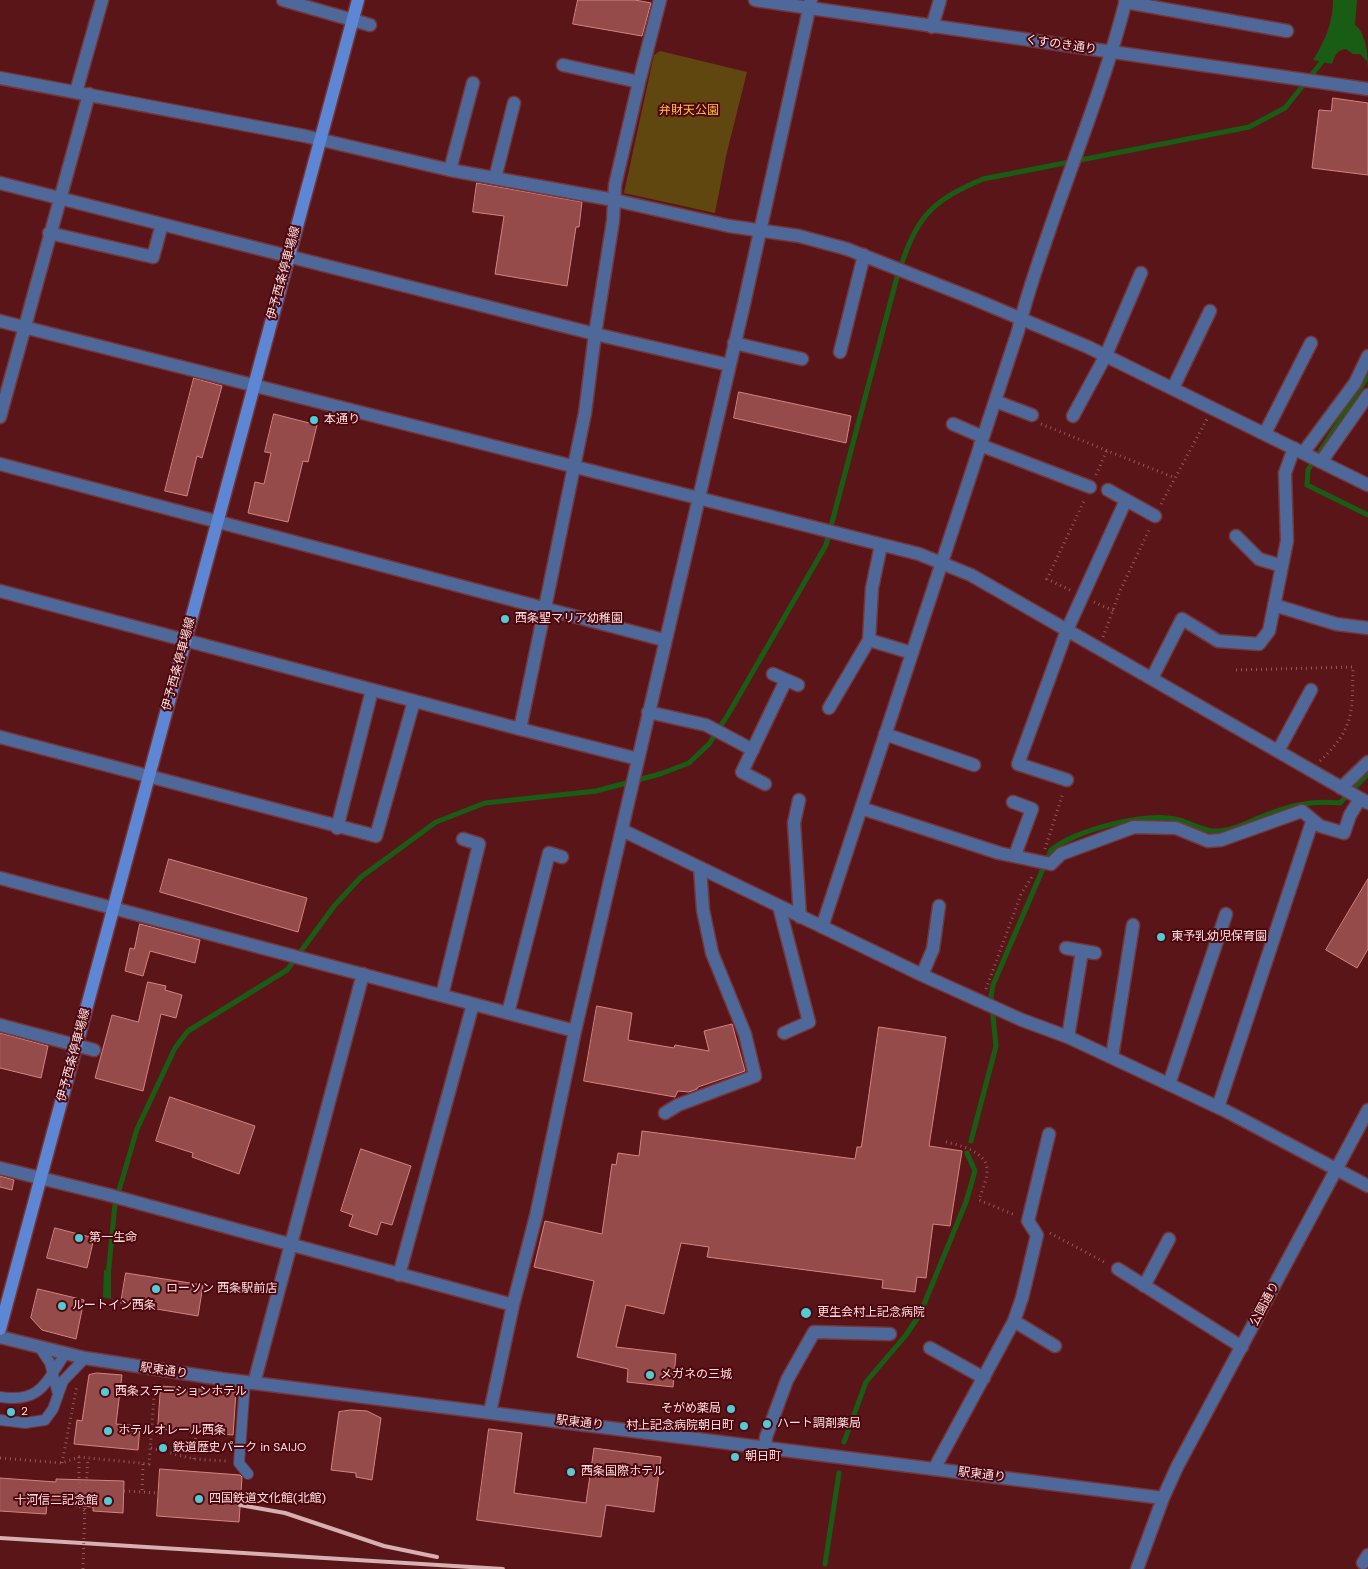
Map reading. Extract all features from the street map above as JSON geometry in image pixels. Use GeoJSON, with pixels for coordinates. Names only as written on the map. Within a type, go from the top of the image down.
{"type":"FeatureCollection","features":[{"type":"Feature","properties":{"kind":"main road","name":"伊予西条停車場線"},"geometry":{"type":"LineString","coordinates":[[0,1329],[288,256],[322,140],[358,0]]}},
{"type":"Feature","properties":{"kind":"street"},"geometry":{"type":"LineString","coordinates":[[76,92],[102,0]]}},
{"type":"Feature","properties":{"kind":"street"},"geometry":{"type":"LineString","coordinates":[[283,0],[370,25]]}},
{"type":"Feature","properties":{"kind":"street"},"geometry":{"type":"LineString","coordinates":[[520,729],[585,413],[595,334],[613,221],[616,185],[660,0]]}},
{"type":"Feature","properties":{"kind":"street","name":"くすのき通り"},"geometry":{"type":"LineString","coordinates":[[755,0],[810,4],[932,27],[1368,89]]}},
{"type":"Feature","properties":{"kind":"street"},"geometry":{"type":"LineString","coordinates":[[932,27],[940,0]]}},
{"type":"Feature","properties":{"kind":"street"},"geometry":{"type":"LineString","coordinates":[[822,927],[1068,173],[1113,53],[1125,1],[1287,31]]}},
{"type":"Feature","properties":{"kind":"street"},"geometry":{"type":"LineString","coordinates":[[490,1412],[513,1305],[536,1216],[575,1031],[729,365],[810,4]]}},
{"type":"Feature","properties":{"kind":"street"},"geometry":{"type":"LineString","coordinates":[[563,65],[639,82]]}},
{"type":"Feature","properties":{"kind":"street"},"geometry":{"type":"LineString","coordinates":[[0,78],[322,140],[450,170],[614,200],[729,226],[799,236],[864,255],[1021,318],[1106,355],[1368,485]]}},
{"type":"Feature","properties":{"kind":"street"},"geometry":{"type":"LineString","coordinates":[[450,170],[473,83]]}},
{"type":"Feature","properties":{"kind":"street"},"geometry":{"type":"LineString","coordinates":[[0,417],[89,94]]}},
{"type":"Feature","properties":{"kind":"street"},"geometry":{"type":"LineString","coordinates":[[495,178],[514,103]]}},
{"type":"Feature","properties":{"kind":"street"},"geometry":{"type":"LineString","coordinates":[[0,183],[595,334],[729,365]]}},
{"type":"Feature","properties":{"kind":"street"},"geometry":{"type":"LineString","coordinates":[[50,233],[153,257],[162,224]]}},
{"type":"Feature","properties":{"kind":"street"},"geometry":{"type":"LineString","coordinates":[[840,352],[864,255]]}},
{"type":"Feature","properties":{"kind":"street"},"geometry":{"type":"LineString","coordinates":[[1073,416],[1106,355],[1141,272]]}},
{"type":"Feature","properties":{"kind":"street"},"geometry":{"type":"LineString","coordinates":[[1173,388],[1210,311]]}},
{"type":"Feature","properties":{"kind":"street"},"geometry":{"type":"LineString","coordinates":[[0,321],[881,544],[941,562],[971,575],[1364,801],[1350,816],[1344,833],[1312,822],[1302,811],[1222,840],[1208,841],[1176,828],[1134,827],[1061,854],[1045,863],[999,852],[861,808]]}},
{"type":"Feature","properties":{"kind":"street"},"geometry":{"type":"LineString","coordinates":[[734,343],[802,359]]}},
{"type":"Feature","properties":{"kind":"street"},"geometry":{"type":"LineString","coordinates":[[1265,434],[1311,343]]}},
{"type":"Feature","properties":{"kind":"street"},"geometry":{"type":"LineString","coordinates":[[1152,678],[1182,620],[1218,641],[1260,644],[1269,631],[1288,541],[1285,473],[1355,383],[1368,356]]}},
{"type":"Feature","properties":{"kind":"street"},"geometry":{"type":"LineString","coordinates":[[1320,461],[1368,395]]}},
{"type":"Feature","properties":{"kind":"street"},"geometry":{"type":"LineString","coordinates":[[995,401],[1032,415]]}},
{"type":"Feature","properties":{"kind":"street"},"geometry":{"type":"LineString","coordinates":[[953,424],[982,441],[1090,488]]}},
{"type":"Feature","properties":{"kind":"street"},"geometry":{"type":"LineString","coordinates":[[0,464],[664,640]]}},
{"type":"Feature","properties":{"kind":"street"},"geometry":{"type":"LineString","coordinates":[[1108,490],[1155,516]]}},
{"type":"Feature","properties":{"kind":"street"},"geometry":{"type":"LineString","coordinates":[[1067,780],[1018,764],[1067,630],[1126,500]]}},
{"type":"Feature","properties":{"kind":"street"},"geometry":{"type":"LineString","coordinates":[[1236,536],[1259,559],[1282,566]]}},
{"type":"Feature","properties":{"kind":"street"},"geometry":{"type":"LineString","coordinates":[[829,708],[869,640],[872,588],[881,544]]}},
{"type":"Feature","properties":{"kind":"street"},"geometry":{"type":"LineString","coordinates":[[0,590],[520,729],[638,758]]}},
{"type":"Feature","properties":{"kind":"street"},"geometry":{"type":"LineString","coordinates":[[1274,605],[1336,624],[1368,628]]}},
{"type":"Feature","properties":{"kind":"street"},"geometry":{"type":"LineString","coordinates":[[869,640],[912,653]]}},
{"type":"Feature","properties":{"kind":"street"},"geometry":{"type":"LineString","coordinates":[[765,784],[742,772],[792,683],[773,674]]}},
{"type":"Feature","properties":{"kind":"street"},"geometry":{"type":"LineString","coordinates":[[336,828],[372,690]]}},
{"type":"Feature","properties":{"kind":"street"},"geometry":{"type":"LineString","coordinates":[[1278,751],[1311,690]]}},
{"type":"Feature","properties":{"kind":"street"},"geometry":{"type":"LineString","coordinates":[[0,738],[336,828],[376,836],[414,701]]}},
{"type":"Feature","properties":{"kind":"street"},"geometry":{"type":"LineString","coordinates":[[648,712],[706,725],[753,750]]}},
{"type":"Feature","properties":{"kind":"street"},"geometry":{"type":"LineString","coordinates":[[885,734],[974,765]]}},
{"type":"Feature","properties":{"kind":"street"},"geometry":{"type":"LineString","coordinates":[[1341,788],[1368,762]]}},
{"type":"Feature","properties":{"kind":"street"},"geometry":{"type":"LineString","coordinates":[[799,800],[794,823],[800,916]]}},
{"type":"Feature","properties":{"kind":"street"},"geometry":{"type":"LineString","coordinates":[[1013,802],[1032,809],[1015,855]]}},
{"type":"Feature","properties":{"kind":"street"},"geometry":{"type":"LineString","coordinates":[[1218,1107],[1312,822]]}},
{"type":"Feature","properties":{"kind":"street"},"geometry":{"type":"LineString","coordinates":[[622,830],[922,975],[988,1005],[1068,1037],[1218,1107],[1368,1186]]}},
{"type":"Feature","properties":{"kind":"street"},"geometry":{"type":"LineString","coordinates":[[442,995],[479,844],[463,839]]}},
{"type":"Feature","properties":{"kind":"street"},"geometry":{"type":"LineString","coordinates":[[508,1013],[549,853],[562,857]]}},
{"type":"Feature","properties":{"kind":"street"},"geometry":{"type":"LineString","coordinates":[[665,1113],[678,1105],[755,1076],[745,1034],[712,953],[704,910],[700,868]]}},
{"type":"Feature","properties":{"kind":"street"},"geometry":{"type":"LineString","coordinates":[[0,878],[575,1031]]}},
{"type":"Feature","properties":{"kind":"street"},"geometry":{"type":"LineString","coordinates":[[779,906],[809,1022],[784,1033]]}},
{"type":"Feature","properties":{"kind":"street"},"geometry":{"type":"LineString","coordinates":[[922,975],[933,949],[939,906]]}},
{"type":"Feature","properties":{"kind":"street"},"geometry":{"type":"LineString","coordinates":[[1169,1084],[1226,914]]}},
{"type":"Feature","properties":{"kind":"street"},"geometry":{"type":"LineString","coordinates":[[1112,1057],[1133,925]]}},
{"type":"Feature","properties":{"kind":"street"},"geometry":{"type":"LineString","coordinates":[[1066,948],[1095,953]]}},
{"type":"Feature","properties":{"kind":"street"},"geometry":{"type":"LineString","coordinates":[[1068,1037],[1082,951]]}},
{"type":"Feature","properties":{"kind":"street"},"geometry":{"type":"LineString","coordinates":[[250,1382],[292,1245],[363,974]]}},
{"type":"Feature","properties":{"kind":"street"},"geometry":{"type":"LineString","coordinates":[[399,1275],[473,1004]]}},
{"type":"Feature","properties":{"kind":"street"},"geometry":{"type":"LineString","coordinates":[[0,1025],[94,1050]]}},
{"type":"Feature","properties":{"kind":"street","name":"公園通り"},"geometry":{"type":"LineString","coordinates":[[1137,1569],[1163,1498],[1368,1110]]}},
{"type":"Feature","properties":{"kind":"street"},"geometry":{"type":"LineString","coordinates":[[934,1468],[1014,1321],[1022,1298],[1036,1235],[1028,1221],[1049,1134]]}},
{"type":"Feature","properties":{"kind":"street"},"geometry":{"type":"LineString","coordinates":[[0,1168],[109,1195],[513,1305]]}},
{"type":"Feature","properties":{"kind":"street"},"geometry":{"type":"LineString","coordinates":[[1144,1286],[1169,1239]]}},
{"type":"Feature","properties":{"kind":"street"},"geometry":{"type":"LineString","coordinates":[[1118,1269],[1242,1348]]}},
{"type":"Feature","properties":{"kind":"street"},"geometry":{"type":"LineString","coordinates":[[1014,1321],[1056,1346]]}},
{"type":"Feature","properties":{"kind":"street"},"geometry":{"type":"LineString","coordinates":[[765,1447],[766,1437],[787,1380],[814,1332],[890,1334]]}},
{"type":"Feature","properties":{"kind":"street","name":"駅東通り"},"geometry":{"type":"LineString","coordinates":[[0,1337],[84,1358],[250,1382],[1163,1498]]}},
{"type":"Feature","properties":{"kind":"street"},"geometry":{"type":"LineString","coordinates":[[930,1348],[984,1378]]}},
{"type":"Feature","properties":{"kind":"lane"},"geometry":{"type":"LineString","coordinates":[[40,1348],[50,1363],[58,1394]]}},
{"type":"Feature","properties":{"kind":"lane"},"geometry":{"type":"LineString","coordinates":[[0,1397],[25,1399],[33,1396],[65,1354]]}},
{"type":"Feature","properties":{"kind":"lane"},"geometry":{"type":"LineString","coordinates":[[0,1420],[25,1423],[45,1420],[53,1409],[58,1394],[72,1370],[84,1358]]}},
{"type":"Feature","properties":{"kind":"lane"},"geometry":{"type":"LineString","coordinates":[[248,1474],[239,1463],[250,1382]]}},
{"type":"Feature","properties":{"kind":"path"},"geometry":{"type":"LineString","coordinates":[[1032,415],[1038,423],[1175,478]]}},
{"type":"Feature","properties":{"kind":"path"},"geometry":{"type":"LineString","coordinates":[[1107,450],[1047,579],[1114,611]]}},
{"type":"Feature","properties":{"kind":"path"},"geometry":{"type":"LineString","coordinates":[[988,1005],[1021,894],[1045,863],[1067,780]]}},
{"type":"Feature","properties":{"kind":"path"},"geometry":{"type":"LineString","coordinates":[[0,1458],[62,1463],[79,1457],[149,1464],[155,1377]]}},
{"type":"Feature","properties":{"kind":"path"},"geometry":{"type":"LineString","coordinates":[[62,1463],[78,1379]]}},
{"type":"Feature","properties":{"kind":"path"},"geometry":{"type":"LineString","coordinates":[[194,1458],[196,1432]]}},
{"type":"Feature","properties":{"kind":"path"},"geometry":{"type":"LineString","coordinates":[[151,1448],[194,1458],[239,1463]]}},
{"type":"Feature","properties":{"kind":"path"},"geometry":{"type":"LineString","coordinates":[[79,1457],[79,1506],[85,1511]]}},
{"type":"Feature","properties":{"kind":"path"},"geometry":{"type":"LineString","coordinates":[[83,1569],[88,1458]]}},
{"type":"Feature","properties":{"kind":"path"},"geometry":{"type":"LineString","coordinates":[[142,1492],[143,1464]]}},
{"type":"Feature","properties":{"kind":"path"},"geometry":{"type":"LineString","coordinates":[[124,1491],[159,1494]]}},
{"type":"Feature","properties":{"kind":"green space","name":"弁財天公園"},"geometry":{"type":"Polygon","coordinates":[[[660,51],[747,72],[726,156],[715,213],[624,193],[654,55],[660,51]]]}},
{"type":"Feature","properties":{"kind":"shaded area"},"geometry":{"type":"Polygon","coordinates":[[[1333,0],[1357,0],[1355,25],[1362,33],[1364,39],[1368,68],[1367,61],[1360,54],[1353,54],[1346,49],[1340,50],[1332,64],[1313,60],[1328,31],[1332,16],[1333,0]]]}},
{"type":"Feature","properties":{"kind":"shaded area"},"geometry":{"type":"Polygon","coordinates":[[[104,1270],[111,1271],[111,1299],[103,1297],[104,1270]]]}},
{"type":"Feature","properties":{"kind":"building"},"geometry":{"type":"Polygon","coordinates":[[[578,0],[635,0],[651,3],[642,36],[573,24],[578,0]]]}},
{"type":"Feature","properties":{"kind":"building"},"geometry":{"type":"Polygon","coordinates":[[[1333,98],[1368,103],[1368,175],[1312,168],[1319,110],[1331,111],[1333,98]]]}},
{"type":"Feature","properties":{"kind":"building"},"geometry":{"type":"Polygon","coordinates":[[[477,183],[582,202],[579,227],[576,227],[567,286],[495,274],[504,216],[473,212],[477,183]]]}},
{"type":"Feature","properties":{"kind":"building"},"geometry":{"type":"Polygon","coordinates":[[[194,378],[222,386],[202,458],[197,456],[187,496],[165,491],[194,378]]]}},
{"type":"Feature","properties":{"kind":"building"},"geometry":{"type":"Polygon","coordinates":[[[739,392],[851,416],[846,443],[734,418],[739,392]]]}},
{"type":"Feature","properties":{"kind":"building"},"geometry":{"type":"Polygon","coordinates":[[[274,414],[317,425],[308,462],[303,461],[288,522],[248,513],[255,482],[264,484],[271,453],[265,452],[274,414]]]}},
{"type":"Feature","properties":{"kind":"building"},"geometry":{"type":"Polygon","coordinates":[[[169,859],[307,898],[298,932],[160,892],[169,859]]]}},
{"type":"Feature","properties":{"kind":"building"},"geometry":{"type":"Polygon","coordinates":[[[1368,879],[1368,949],[1357,968],[1326,950],[1368,879]]]}},
{"type":"Feature","properties":{"kind":"building"},"geometry":{"type":"Polygon","coordinates":[[[140,924],[200,940],[195,963],[150,951],[143,976],[125,971],[130,948],[134,949],[140,924]]]}},
{"type":"Feature","properties":{"kind":"building"},"geometry":{"type":"Polygon","coordinates":[[[148,982],[166,986],[165,990],[182,995],[176,1018],[161,1014],[143,1091],[95,1078],[112,1015],[138,1022],[148,982]]]}},
{"type":"Feature","properties":{"kind":"building"},"geometry":{"type":"Polygon","coordinates":[[[597,1006],[632,1013],[628,1040],[674,1048],[675,1045],[709,1051],[704,1031],[732,1024],[745,1071],[698,1087],[689,1092],[678,1091],[675,1097],[584,1081],[597,1006]]]}},
{"type":"Feature","properties":{"kind":"building"},"geometry":{"type":"Polygon","coordinates":[[[879,1027],[946,1037],[929,1146],[962,1151],[950,1226],[933,1224],[926,1278],[917,1277],[915,1292],[882,1288],[883,1280],[707,1257],[709,1247],[681,1243],[664,1314],[626,1305],[616,1347],[676,1354],[673,1387],[627,1382],[628,1369],[577,1357],[594,1281],[534,1267],[545,1221],[602,1234],[612,1164],[616,1165],[618,1153],[639,1156],[642,1131],[855,1159],[857,1147],[861,1147],[879,1027]]]}},
{"type":"Feature","properties":{"kind":"building"},"geometry":{"type":"Polygon","coordinates":[[[0,1033],[48,1046],[41,1078],[0,1068],[0,1033]]]}},
{"type":"Feature","properties":{"kind":"building"},"geometry":{"type":"Polygon","coordinates":[[[170,1097],[255,1126],[239,1174],[192,1157],[193,1153],[156,1141],[170,1097]]]}},
{"type":"Feature","properties":{"kind":"building"},"geometry":{"type":"Polygon","coordinates":[[[361,1149],[411,1166],[392,1225],[381,1222],[377,1235],[349,1226],[353,1215],[341,1211],[361,1149]]]}},
{"type":"Feature","properties":{"kind":"building"},"geometry":{"type":"Polygon","coordinates":[[[0,1176],[14,1180],[12,1190],[0,1187],[0,1176]]]}},
{"type":"Feature","properties":{"kind":"building"},"geometry":{"type":"Polygon","coordinates":[[[55,1228],[94,1238],[87,1268],[47,1258],[55,1228]]]}},
{"type":"Feature","properties":{"kind":"building"},"geometry":{"type":"Polygon","coordinates":[[[126,1273],[203,1285],[198,1316],[121,1303],[126,1273]]]}},
{"type":"Feature","properties":{"kind":"building"},"geometry":{"type":"Polygon","coordinates":[[[38,1289],[84,1300],[76,1339],[42,1330],[31,1318],[38,1289]]]}},
{"type":"Feature","properties":{"kind":"building"},"geometry":{"type":"Polygon","coordinates":[[[97,1373],[122,1375],[116,1424],[140,1426],[138,1450],[74,1444],[77,1420],[82,1421],[89,1375],[97,1373]]]}},
{"type":"Feature","properties":{"kind":"building"},"geometry":{"type":"Polygon","coordinates":[[[161,1386],[236,1392],[233,1435],[158,1429],[161,1386]]]}},
{"type":"Feature","properties":{"kind":"building"},"geometry":{"type":"Polygon","coordinates":[[[351,1410],[367,1411],[381,1418],[372,1480],[356,1477],[356,1473],[331,1470],[339,1412],[351,1410]]]}},
{"type":"Feature","properties":{"kind":"building"},"geometry":{"type":"Polygon","coordinates":[[[489,1429],[522,1433],[514,1493],[586,1503],[594,1448],[661,1457],[654,1512],[606,1505],[601,1537],[477,1520],[489,1429]]]}},
{"type":"Feature","properties":{"kind":"building","name":"四国鉄道文化館(北館)"},"geometry":{"type":"Polygon","coordinates":[[[160,1469],[240,1475],[242,1477],[239,1522],[157,1516],[160,1469]]]}},
{"type":"Feature","properties":{"kind":"building"},"geometry":{"type":"Polygon","coordinates":[[[0,1478],[56,1482],[56,1479],[124,1481],[123,1513],[93,1511],[93,1507],[47,1504],[46,1514],[0,1511],[0,1478]]]}},
{"type":"Feature","properties":{"kind":"waterway"},"geometry":{"type":"LineString","coordinates":[[108,1277],[115,1204],[137,1129],[175,1048],[188,1031],[287,970],[335,905],[361,877],[436,822],[485,803],[596,791],[660,774],[689,763],[709,744],[729,713],[826,545],[897,277],[910,241],[926,216],[948,196],[983,179],[1249,127],[1285,108],[1325,58]]}},
{"type":"Feature","properties":{"kind":"waterway"},"geometry":{"type":"LineString","coordinates":[[1368,376],[1308,470],[1307,485],[1368,515]]}},
{"type":"Feature","properties":{"kind":"waterway"},"geometry":{"type":"LineString","coordinates":[[971,1141],[996,1046],[991,996],[993,985],[1051,850],[1094,829],[1131,820],[1165,818],[1179,820],[1207,830],[1219,831],[1238,827],[1288,807],[1317,802],[1340,803],[1368,774]]}},
{"type":"Feature","properties":{"kind":"waterway"},"geometry":{"type":"LineString","coordinates":[[844,1442],[866,1382],[906,1335],[920,1314],[966,1202],[975,1171],[967,1153]]}},
{"type":"Feature","properties":{"kind":"waterway"},"geometry":{"type":"LineString","coordinates":[[825,1564],[839,1473]]}},
{"type":"Feature","properties":{"kind":"railway"},"geometry":{"type":"LineString","coordinates":[[240,1505],[285,1513],[384,1546],[437,1557]]}},
{"type":"Feature","properties":{"kind":"railway"},"geometry":{"type":"LineString","coordinates":[[0,1538],[503,1569]]}},
{"type":"Feature","properties":{"kind":"place","name":"本通り"},"geometry":{"type":"Point","coordinates":[314,420]}},
{"type":"Feature","properties":{"kind":"place","name":"西条聖マリア幼稚園"},"geometry":{"type":"Point","coordinates":[505,619]}},
{"type":"Feature","properties":{"kind":"place","name":"東予乳幼児保育園"},"geometry":{"type":"Point","coordinates":[1161,937]}},
{"type":"Feature","properties":{"kind":"place","name":"第一生命"},"geometry":{"type":"Point","coordinates":[79,1238]}},
{"type":"Feature","properties":{"kind":"place","name":"ローソン 西条駅前店"},"geometry":{"type":"Point","coordinates":[156,1289]}},
{"type":"Feature","properties":{"kind":"place","name":"ルートイン西条"},"geometry":{"type":"Point","coordinates":[62,1306]}},
{"type":"Feature","properties":{"kind":"place","name":"更生会村上記念病院"},"geometry":{"type":"Point","coordinates":[806,1313]}},
{"type":"Feature","properties":{"kind":"place","name":"メガネの三城"},"geometry":{"type":"Point","coordinates":[650,1375]}},
{"type":"Feature","properties":{"kind":"place","name":"西条ステーションホテル"},"geometry":{"type":"Point","coordinates":[105,1392]}},
{"type":"Feature","properties":{"kind":"place","name":"そがめ薬局"},"geometry":{"type":"Point","coordinates":[731,1409]}},
{"type":"Feature","properties":{"kind":"place","name":"2"},"geometry":{"type":"Point","coordinates":[11,1412]}},
{"type":"Feature","properties":{"kind":"place","name":"ハート調剤薬局"},"geometry":{"type":"Point","coordinates":[767,1424]}},
{"type":"Feature","properties":{"kind":"place","name":"村上記念病院朝日町"},"geometry":{"type":"Point","coordinates":[744,1426]}},
{"type":"Feature","properties":{"kind":"place","name":"ホテルオレール西条"},"geometry":{"type":"Point","coordinates":[108,1431]}},
{"type":"Feature","properties":{"kind":"place","name":"鉄道歴史パーク in SAIJO"},"geometry":{"type":"Point","coordinates":[163,1448]}},
{"type":"Feature","properties":{"kind":"place","name":"朝日町"},"geometry":{"type":"Point","coordinates":[735,1457]}},
{"type":"Feature","properties":{"kind":"place","name":"西条国際ホテル"},"geometry":{"type":"Point","coordinates":[571,1472]}},
{"type":"Feature","properties":{"kind":"place","name":"四国鉄道文化館(北館)"},"geometry":{"type":"Point","coordinates":[199,1499]}},
{"type":"Feature","properties":{"kind":"place","name":"十河信二記念館"},"geometry":{"type":"Point","coordinates":[108,1501]}}]}
